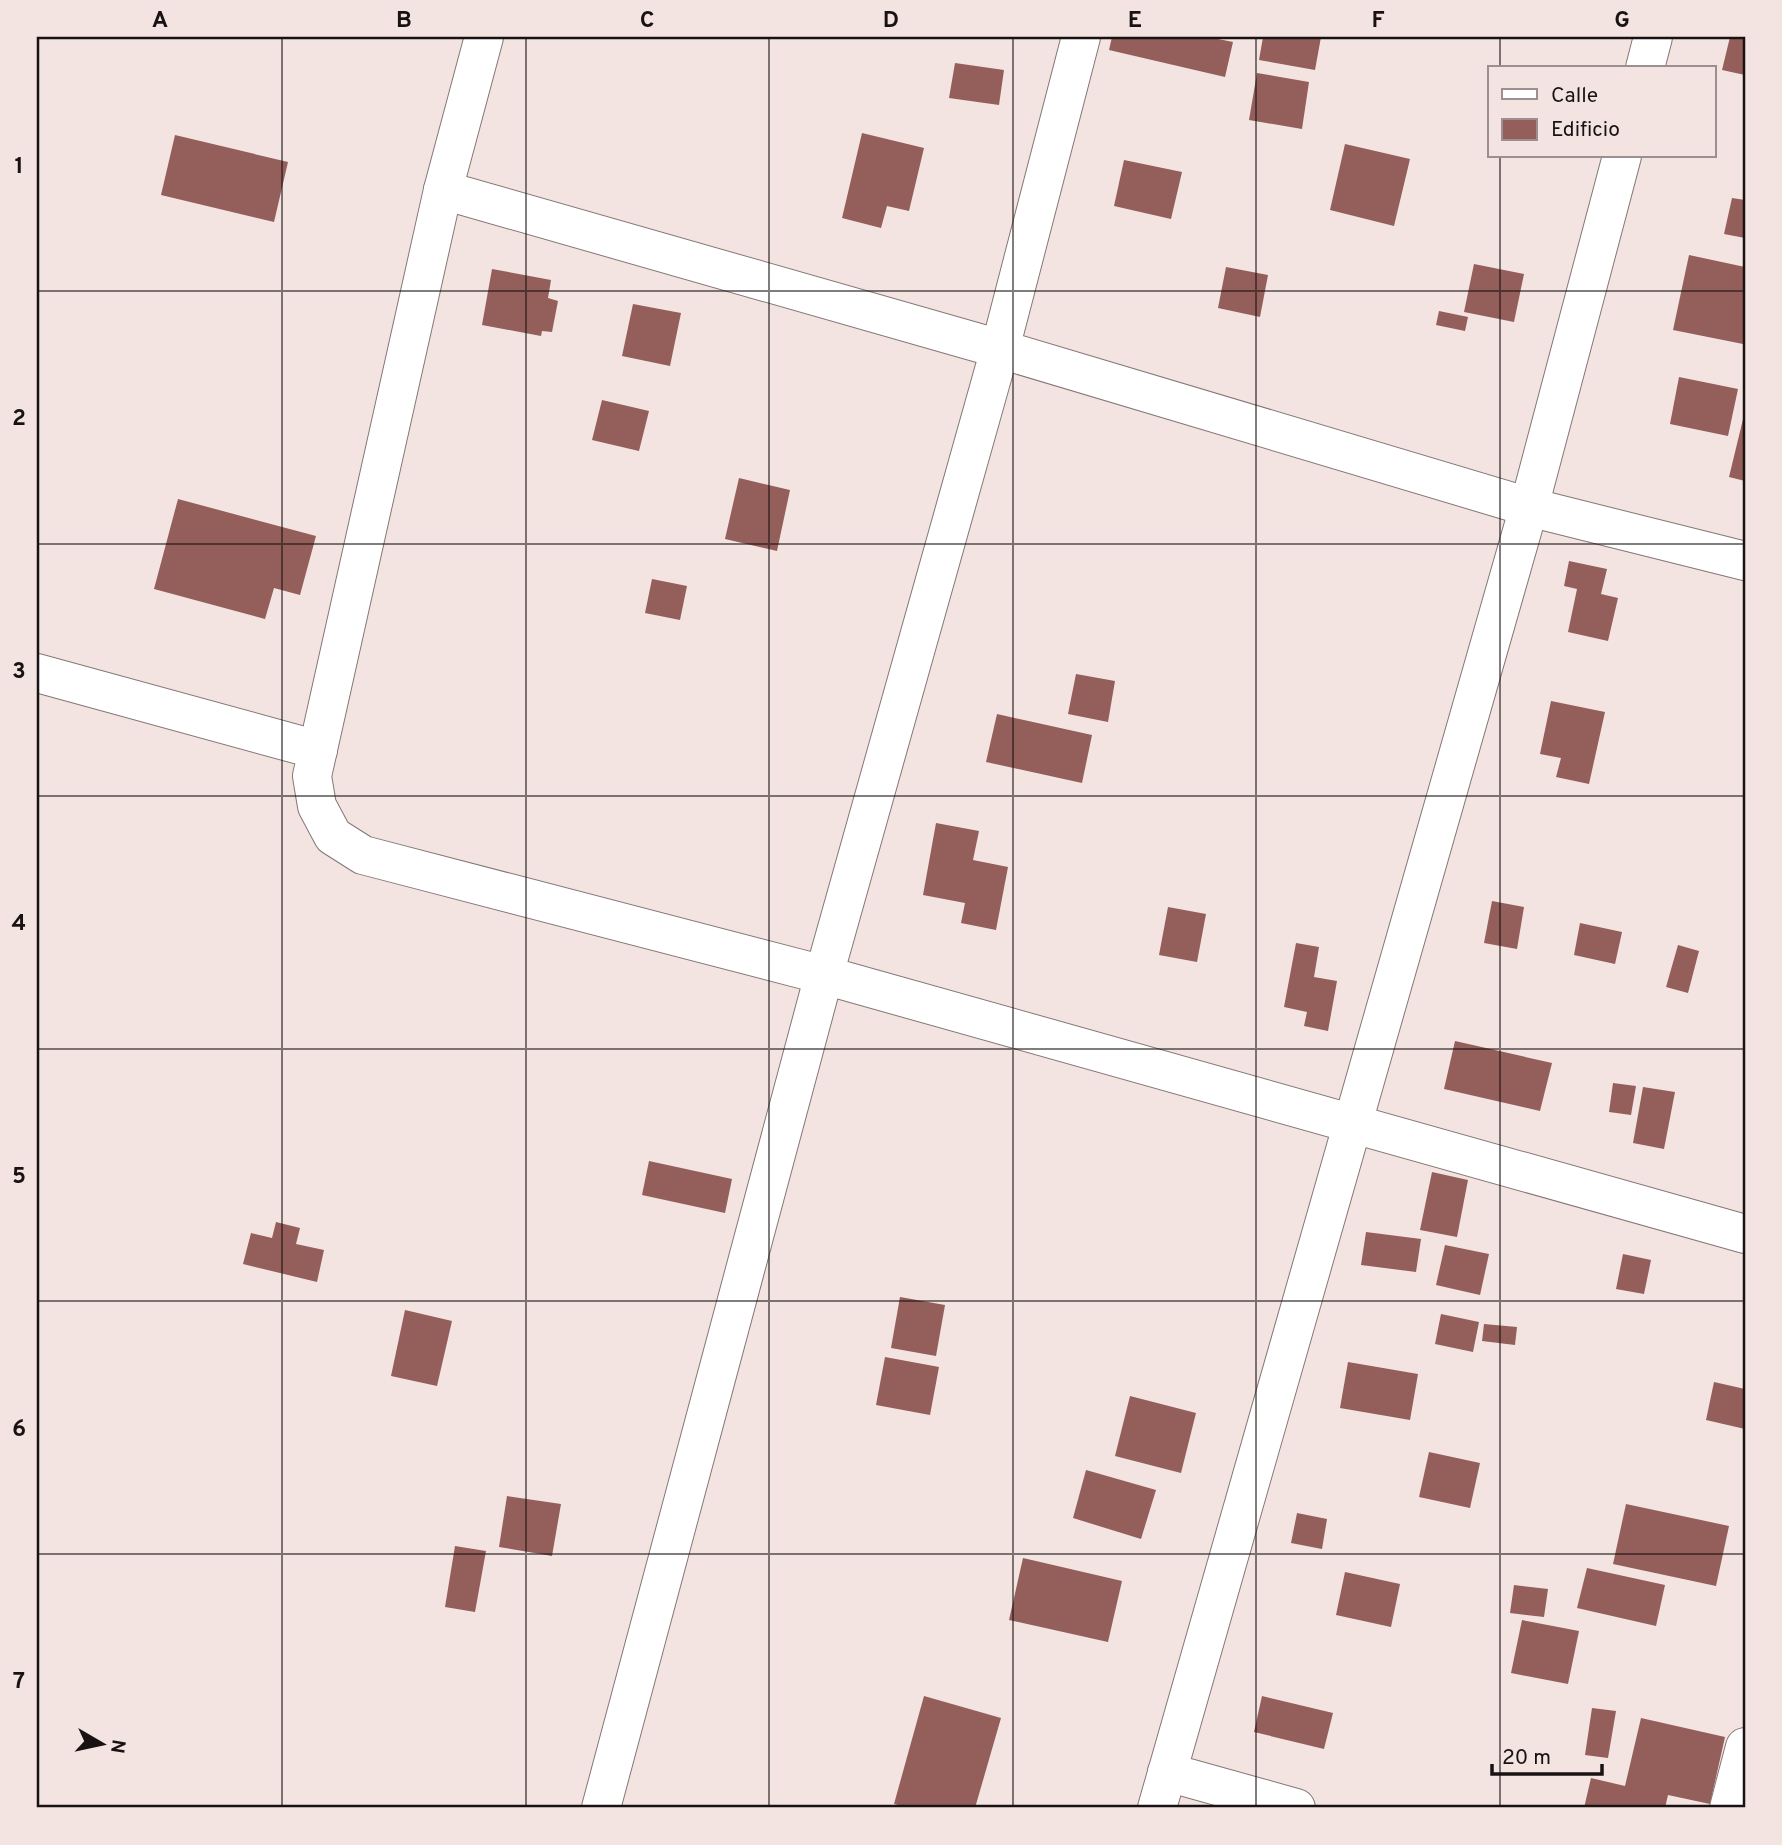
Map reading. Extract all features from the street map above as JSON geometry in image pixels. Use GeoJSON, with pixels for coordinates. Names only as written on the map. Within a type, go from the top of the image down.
{"type":"FeatureCollection","features":[{"type":"Feature","properties":{"kind":"street"},"geometry":{"type":"LineString","coordinates":[[484,37],[443,190],[312,776],[317,806],[333,836],[363,855],[824,975],[1745,1234]]}},
{"type":"Feature","properties":{"kind":"street"},"geometry":{"type":"LineString","coordinates":[[601,1808],[824,975],[1000,349],[1082,37]]}},
{"type":"Feature","properties":{"kind":"street"},"geometry":{"type":"LineString","coordinates":[[1646,66],[1653,37]]}},
{"type":"Feature","properties":{"kind":"street"},"geometry":{"type":"LineString","coordinates":[[1296,1808],[1162,1790],[1529,508],[1621,158]]}},
{"type":"Feature","properties":{"kind":"street"},"geometry":{"type":"LineString","coordinates":[[443,190],[1000,349],[1529,508],[1745,561]]}},
{"type":"Feature","properties":{"kind":"street"},"geometry":{"type":"LineString","coordinates":[[37,673],[318,750]]}},
{"type":"Feature","properties":{"kind":"street"},"geometry":{"type":"LineString","coordinates":[[1729,1808],[1745,1747]]}},
{"type":"Feature","properties":{"kind":"building"},"geometry":{"type":"Polygon","coordinates":[[[1112,37],[1208,37],[1233,42],[1225,77],[1109,50],[1112,37]]]}},
{"type":"Feature","properties":{"kind":"building"},"geometry":{"type":"Polygon","coordinates":[[[1263,37],[1321,37],[1315,70],[1259,60],[1263,37]]]}},
{"type":"Feature","properties":{"kind":"building"},"geometry":{"type":"Polygon","coordinates":[[[1730,37],[1745,37],[1745,75],[1722,70],[1730,37]]]}},
{"type":"Feature","properties":{"kind":"building"},"geometry":{"type":"Polygon","coordinates":[[[955,63],[1004,70],[999,105],[949,98],[955,63]]]}},
{"type":"Feature","properties":{"kind":"building"},"geometry":{"type":"Polygon","coordinates":[[[1257,73],[1309,82],[1302,129],[1249,120],[1257,73]]]}},
{"type":"Feature","properties":{"kind":"building"},"geometry":{"type":"Polygon","coordinates":[[[862,133],[924,148],[909,211],[887,206],[881,228],[842,218],[862,133]]]}},
{"type":"Feature","properties":{"kind":"building"},"geometry":{"type":"Polygon","coordinates":[[[175,135],[288,162],[274,222],[161,195],[175,135]]]}},
{"type":"Feature","properties":{"kind":"building"},"geometry":{"type":"Polygon","coordinates":[[[1345,144],[1410,159],[1394,226],[1330,210],[1345,144]]]}},
{"type":"Feature","properties":{"kind":"building"},"geometry":{"type":"Polygon","coordinates":[[[1124,160],[1182,172],[1171,219],[1114,206],[1124,160]]]}},
{"type":"Feature","properties":{"kind":"building"},"geometry":{"type":"Polygon","coordinates":[[[1732,198],[1745,200],[1745,238],[1724,234],[1732,198]]]}},
{"type":"Feature","properties":{"kind":"building"},"geometry":{"type":"Polygon","coordinates":[[[1689,255],[1745,267],[1743,344],[1673,330],[1689,255]]]}},
{"type":"Feature","properties":{"kind":"building"},"geometry":{"type":"Polygon","coordinates":[[[1474,264],[1524,274],[1514,322],[1464,312],[1474,264]]]}},
{"type":"Feature","properties":{"kind":"building"},"geometry":{"type":"Polygon","coordinates":[[[1226,267],[1268,275],[1260,317],[1218,308],[1226,267]]]}},
{"type":"Feature","properties":{"kind":"building"},"geometry":{"type":"Polygon","coordinates":[[[492,269],[551,280],[548,298],[558,301],[552,332],[542,331],[541,336],[482,325],[492,269]]]}},
{"type":"Feature","properties":{"kind":"building"},"geometry":{"type":"Polygon","coordinates":[[[633,304],[681,313],[670,366],[622,356],[633,304]]]}},
{"type":"Feature","properties":{"kind":"building"},"geometry":{"type":"Polygon","coordinates":[[[1439,311],[1468,317],[1465,331],[1436,325],[1439,311]]]}},
{"type":"Feature","properties":{"kind":"building"},"geometry":{"type":"Polygon","coordinates":[[[1679,377],[1738,389],[1728,436],[1670,424],[1679,377]]]}},
{"type":"Feature","properties":{"kind":"building"},"geometry":{"type":"Polygon","coordinates":[[[602,400],[649,411],[639,451],[592,440],[602,400]]]}},
{"type":"Feature","properties":{"kind":"building"},"geometry":{"type":"Polygon","coordinates":[[[1745,415],[1745,481],[1729,477],[1745,415]]]}},
{"type":"Feature","properties":{"kind":"building"},"geometry":{"type":"Polygon","coordinates":[[[739,478],[790,490],[777,551],[725,539],[739,478]]]}},
{"type":"Feature","properties":{"kind":"building"},"geometry":{"type":"Polygon","coordinates":[[[178,499],[316,536],[300,595],[274,588],[265,619],[154,589],[178,499]]]}},
{"type":"Feature","properties":{"kind":"building"},"geometry":{"type":"Polygon","coordinates":[[[1569,561],[1607,569],[1601,594],[1618,598],[1608,641],[1568,632],[1577,589],[1564,586],[1569,561]]]}},
{"type":"Feature","properties":{"kind":"building"},"geometry":{"type":"Polygon","coordinates":[[[652,579],[687,586],[680,620],[645,613],[652,579]]]}},
{"type":"Feature","properties":{"kind":"building"},"geometry":{"type":"Polygon","coordinates":[[[1076,674],[1115,681],[1108,722],[1068,714],[1076,674]]]}},
{"type":"Feature","properties":{"kind":"building"},"geometry":{"type":"Polygon","coordinates":[[[1551,701],[1605,712],[1589,784],[1556,777],[1561,758],[1540,754],[1551,701]]]}},
{"type":"Feature","properties":{"kind":"building"},"geometry":{"type":"Polygon","coordinates":[[[997,714],[1092,735],[1082,783],[986,762],[997,714]]]}},
{"type":"Feature","properties":{"kind":"building"},"geometry":{"type":"Polygon","coordinates":[[[936,823],[979,831],[973,860],[1008,867],[996,930],[961,923],[965,903],[923,895],[936,823]]]}},
{"type":"Feature","properties":{"kind":"building"},"geometry":{"type":"Polygon","coordinates":[[[1492,901],[1524,907],[1517,949],[1484,943],[1492,901]]]}},
{"type":"Feature","properties":{"kind":"building"},"geometry":{"type":"Polygon","coordinates":[[[1168,907],[1206,914],[1197,962],[1159,955],[1168,907]]]}},
{"type":"Feature","properties":{"kind":"building"},"geometry":{"type":"Polygon","coordinates":[[[1580,923],[1622,932],[1615,964],[1574,955],[1580,923]]]}},
{"type":"Feature","properties":{"kind":"building"},"geometry":{"type":"Polygon","coordinates":[[[1296,943],[1319,947],[1314,977],[1337,981],[1328,1031],[1304,1026],[1307,1012],[1284,1007],[1296,943]]]}},
{"type":"Feature","properties":{"kind":"building"},"geometry":{"type":"Polygon","coordinates":[[[1678,945],[1699,951],[1688,993],[1666,987],[1678,945]]]}},
{"type":"Feature","properties":{"kind":"building"},"geometry":{"type":"Polygon","coordinates":[[[1455,1041],[1552,1063],[1540,1111],[1444,1089],[1455,1041]]]}},
{"type":"Feature","properties":{"kind":"building"},"geometry":{"type":"Polygon","coordinates":[[[1613,1083],[1636,1086],[1631,1115],[1609,1112],[1613,1083]]]}},
{"type":"Feature","properties":{"kind":"building"},"geometry":{"type":"Polygon","coordinates":[[[1643,1087],[1675,1092],[1664,1149],[1633,1143],[1643,1087]]]}},
{"type":"Feature","properties":{"kind":"building"},"geometry":{"type":"Polygon","coordinates":[[[649,1161],[732,1179],[725,1213],[642,1195],[649,1161]]]}},
{"type":"Feature","properties":{"kind":"building"},"geometry":{"type":"Polygon","coordinates":[[[1432,1172],[1468,1180],[1457,1237],[1420,1230],[1432,1172]]]}},
{"type":"Feature","properties":{"kind":"building"},"geometry":{"type":"Polygon","coordinates":[[[276,1222],[300,1228],[296,1244],[324,1250],[317,1282],[243,1264],[251,1233],[272,1238],[276,1222]]]}},
{"type":"Feature","properties":{"kind":"building"},"geometry":{"type":"Polygon","coordinates":[[[1366,1232],[1421,1239],[1416,1272],[1361,1265],[1366,1232]]]}},
{"type":"Feature","properties":{"kind":"building"},"geometry":{"type":"Polygon","coordinates":[[[1445,1245],[1489,1254],[1480,1295],[1436,1285],[1445,1245]]]}},
{"type":"Feature","properties":{"kind":"building"},"geometry":{"type":"Polygon","coordinates":[[[1623,1254],[1651,1260],[1644,1294],[1616,1289],[1623,1254]]]}},
{"type":"Feature","properties":{"kind":"building"},"geometry":{"type":"Polygon","coordinates":[[[900,1297],[945,1305],[936,1356],[891,1348],[900,1297]]]}},
{"type":"Feature","properties":{"kind":"building"},"geometry":{"type":"Polygon","coordinates":[[[405,1310],[452,1321],[437,1386],[391,1376],[405,1310]]]}},
{"type":"Feature","properties":{"kind":"building"},"geometry":{"type":"Polygon","coordinates":[[[1441,1314],[1479,1322],[1473,1352],[1435,1344],[1441,1314]]]}},
{"type":"Feature","properties":{"kind":"building"},"geometry":{"type":"Polygon","coordinates":[[[1484,1324],[1517,1327],[1515,1345],[1482,1341],[1484,1324]]]}},
{"type":"Feature","properties":{"kind":"building"},"geometry":{"type":"Polygon","coordinates":[[[885,1357],[939,1367],[930,1415],[876,1405],[885,1357]]]}},
{"type":"Feature","properties":{"kind":"building"},"geometry":{"type":"Polygon","coordinates":[[[1348,1362],[1418,1374],[1410,1420],[1340,1408],[1348,1362]]]}},
{"type":"Feature","properties":{"kind":"building"},"geometry":{"type":"Polygon","coordinates":[[[1714,1382],[1745,1389],[1745,1429],[1706,1420],[1714,1382]]]}},
{"type":"Feature","properties":{"kind":"building"},"geometry":{"type":"Polygon","coordinates":[[[1130,1396],[1196,1413],[1181,1473],[1115,1456],[1130,1396]]]}},
{"type":"Feature","properties":{"kind":"building"},"geometry":{"type":"Polygon","coordinates":[[[1429,1452],[1480,1463],[1470,1508],[1419,1497],[1429,1452]]]}},
{"type":"Feature","properties":{"kind":"building"},"geometry":{"type":"Polygon","coordinates":[[[1086,1470],[1156,1490],[1141,1539],[1073,1518],[1086,1470]]]}},
{"type":"Feature","properties":{"kind":"building"},"geometry":{"type":"Polygon","coordinates":[[[507,1496],[561,1504],[552,1556],[499,1547],[507,1496]]]}},
{"type":"Feature","properties":{"kind":"building"},"geometry":{"type":"Polygon","coordinates":[[[1626,1504],[1729,1526],[1716,1586],[1613,1564],[1626,1504]]]}},
{"type":"Feature","properties":{"kind":"building"},"geometry":{"type":"Polygon","coordinates":[[[1297,1513],[1327,1519],[1322,1549],[1291,1543],[1297,1513]]]}},
{"type":"Feature","properties":{"kind":"building"},"geometry":{"type":"Polygon","coordinates":[[[455,1546],[486,1551],[475,1612],[445,1607],[455,1546]]]}},
{"type":"Feature","properties":{"kind":"building"},"geometry":{"type":"Polygon","coordinates":[[[1023,1558],[1122,1581],[1108,1642],[1009,1620],[1023,1558]]]}},
{"type":"Feature","properties":{"kind":"building"},"geometry":{"type":"Polygon","coordinates":[[[1587,1568],[1665,1585],[1656,1626],[1577,1608],[1587,1568]]]}},
{"type":"Feature","properties":{"kind":"building"},"geometry":{"type":"Polygon","coordinates":[[[1345,1572],[1400,1584],[1391,1627],[1336,1615],[1345,1572]]]}},
{"type":"Feature","properties":{"kind":"building"},"geometry":{"type":"Polygon","coordinates":[[[1514,1585],[1548,1589],[1544,1617],[1510,1613],[1514,1585]]]}},
{"type":"Feature","properties":{"kind":"building"},"geometry":{"type":"Polygon","coordinates":[[[1522,1620],[1579,1631],[1568,1684],[1511,1673],[1522,1620]]]}},
{"type":"Feature","properties":{"kind":"building"},"geometry":{"type":"Polygon","coordinates":[[[924,1696],[1001,1718],[975,1808],[910,1808],[894,1804],[924,1696]]]}},
{"type":"Feature","properties":{"kind":"building"},"geometry":{"type":"Polygon","coordinates":[[[1262,1696],[1333,1713],[1324,1749],[1254,1732],[1262,1696]]]}},
{"type":"Feature","properties":{"kind":"building"},"geometry":{"type":"Polygon","coordinates":[[[1592,1708],[1616,1711],[1608,1758],[1585,1755],[1592,1708]]]}},
{"type":"Feature","properties":{"kind":"building"},"geometry":{"type":"Polygon","coordinates":[[[1641,1718],[1725,1737],[1710,1804],[1668,1795],[1665,1808],[1584,1808],[1591,1778],[1625,1786],[1641,1718]]]}}]}
